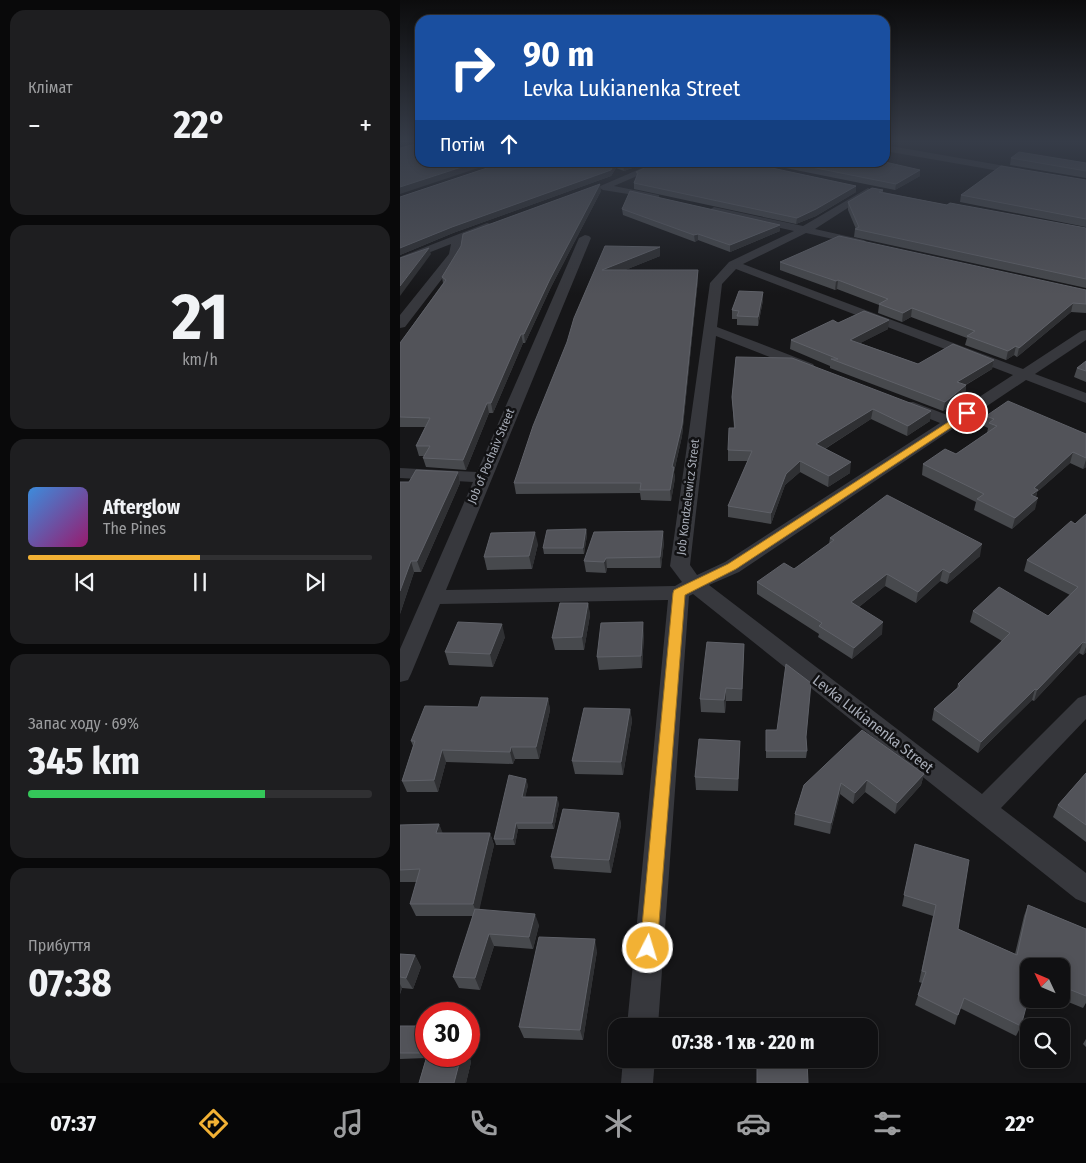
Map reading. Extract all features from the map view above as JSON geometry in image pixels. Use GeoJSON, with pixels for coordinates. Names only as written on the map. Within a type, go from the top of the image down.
{"type":"FeatureCollection","features":[{"type":"Feature","properties":{"kind":"street"},"geometry":{"type":"LineString","coordinates":[[631,194],[662,199]]}},
{"type":"Feature","properties":{"kind":"street","name":"Job Kondzelewicz Street"},"geometry":{"type":"LineString","coordinates":[[686,589],[680,566],[716,283],[733,264],[771,244],[806,230],[860,194]]}},
{"type":"Feature","properties":{"kind":"street"},"geometry":{"type":"LineString","coordinates":[[700,207],[873,245]]}},
{"type":"Feature","properties":{"kind":"street"},"geometry":{"type":"LineString","coordinates":[[400,261],[500,222]]}},
{"type":"Feature","properties":{"kind":"street"},"geometry":{"type":"LineString","coordinates":[[400,324],[455,254],[458,237]]}},
{"type":"Feature","properties":{"kind":"street","name":"Job of Pochaiv Street"},"geometry":{"type":"LineString","coordinates":[[400,674],[407,642],[432,597],[585,238]]}},
{"type":"Feature","properties":{"kind":"street"},"geometry":{"type":"LineString","coordinates":[[733,264],[1086,398]]}},
{"type":"Feature","properties":{"kind":"street"},"geometry":{"type":"LineString","coordinates":[[709,329],[817,370]]}},
{"type":"Feature","properties":{"kind":"street"},"geometry":{"type":"LineString","coordinates":[[432,597],[686,589],[732,566],[1025,376],[1086,334]]}},
{"type":"Feature","properties":{"kind":"street"},"geometry":{"type":"LineString","coordinates":[[898,402],[953,423]]}},
{"type":"Feature","properties":{"kind":"street"},"geometry":{"type":"LineString","coordinates":[[400,473],[482,477]]}},
{"type":"Feature","properties":{"kind":"street"},"geometry":{"type":"LineString","coordinates":[[643,1018],[686,589]]}},
{"type":"Feature","properties":{"kind":"street","name":"Levka Lukianenka Street"},"geometry":{"type":"LineString","coordinates":[[686,589],[983,810],[1086,890]]}},
{"type":"Feature","properties":{"kind":"street"},"geometry":{"type":"LineString","coordinates":[[983,810],[1086,704]]}},
{"type":"Feature","properties":{"kind":"street"},"geometry":{"type":"LineString","coordinates":[[637,1083],[638,1068]]}},
{"type":"Feature","properties":{"kind":"building"},"geometry":{"type":"Polygon","coordinates":[[[410,194],[545,194],[400,248],[400,197],[410,194]]]}},
{"type":"Feature","properties":{"kind":"building"},"geometry":{"type":"Polygon","coordinates":[[[574,194],[595,194],[550,279],[524,334],[521,334],[491,403],[487,403],[463,460],[423,458],[430,446],[416,446],[430,418],[400,417],[400,343],[446,280],[442,277],[461,246],[463,234],[574,194]]]}},
{"type":"Feature","properties":{"kind":"building"},"geometry":{"type":"Polygon","coordinates":[[[629,194],[641,194],[780,225],[730,245],[698,234],[694,235],[622,209],[629,194]]]}},
{"type":"Feature","properties":{"kind":"building"},"geometry":{"type":"Polygon","coordinates":[[[683,194],[843,194],[797,218],[683,194]]]}},
{"type":"Feature","properties":{"kind":"building"},"geometry":{"type":"Polygon","coordinates":[[[863,194],[887,194],[1086,228],[1086,279],[855,229],[859,227],[848,202],[863,194]]]}},
{"type":"Feature","properties":{"kind":"building"},"geometry":{"type":"Polygon","coordinates":[[[1086,194],[1086,219],[961,195],[1086,194]]]}},
{"type":"Feature","properties":{"kind":"building"},"geometry":{"type":"Polygon","coordinates":[[[839,236],[1086,290],[1086,304],[1073,303],[1019,348],[1016,346],[1008,351],[967,336],[975,331],[912,308],[903,313],[879,304],[888,299],[838,280],[836,281],[780,262],[839,236]]]}},
{"type":"Feature","properties":{"kind":"building"},"geometry":{"type":"Polygon","coordinates":[[[605,246],[660,247],[602,270],[698,270],[682,425],[672,467],[674,467],[670,490],[640,490],[641,483],[514,483],[533,426],[567,342],[574,318],[605,246]]]}},
{"type":"Feature","properties":{"kind":"building"},"geometry":{"type":"Polygon","coordinates":[[[429,248],[400,286],[400,258],[429,248]]]}},
{"type":"Feature","properties":{"kind":"building"},"geometry":{"type":"Polygon","coordinates":[[[739,291],[763,292],[758,317],[737,316],[739,311],[732,310],[739,291]]]}},
{"type":"Feature","properties":{"kind":"building"},"geometry":{"type":"Polygon","coordinates":[[[864,311],[889,320],[850,340],[918,364],[953,344],[994,360],[957,382],[966,385],[945,402],[831,359],[838,359],[791,340],[833,320],[838,323],[864,311]]]}},
{"type":"Feature","properties":{"kind":"building"},"geometry":{"type":"Polygon","coordinates":[[[736,357],[792,358],[931,411],[908,426],[873,409],[816,444],[851,462],[829,476],[800,461],[786,474],[771,513],[728,506],[752,451],[728,450],[729,428],[735,428],[732,397],[736,357]]]}},
{"type":"Feature","properties":{"kind":"building"},"geometry":{"type":"Polygon","coordinates":[[[1086,361],[1086,371],[1077,368],[1086,361]]]}},
{"type":"Feature","properties":{"kind":"building"},"geometry":{"type":"Polygon","coordinates":[[[1008,401],[1086,434],[1086,458],[1073,452],[1034,488],[1038,490],[1031,495],[1038,498],[1015,518],[977,499],[984,494],[923,464],[945,449],[956,454],[997,426],[989,423],[994,419],[986,416],[1008,401]]]}},
{"type":"Feature","properties":{"kind":"building"},"geometry":{"type":"Polygon","coordinates":[[[416,470],[458,472],[417,561],[411,561],[400,591],[400,482],[409,482],[416,470]]]}},
{"type":"Feature","properties":{"kind":"building"},"geometry":{"type":"Polygon","coordinates":[[[887,495],[982,544],[950,573],[943,569],[918,592],[887,574],[851,602],[883,622],[854,648],[819,626],[822,623],[757,582],[784,563],[794,569],[834,540],[830,538],[887,495]]]}},
{"type":"Feature","properties":{"kind":"building"},"geometry":{"type":"Polygon","coordinates":[[[1086,514],[1086,643],[1083,642],[1037,690],[1035,689],[981,742],[934,709],[960,686],[958,684],[1010,633],[973,611],[999,587],[1048,616],[1078,587],[1027,560],[1071,521],[1075,524],[1086,514]]]}},
{"type":"Feature","properties":{"kind":"building"},"geometry":{"type":"Polygon","coordinates":[[[586,529],[583,548],[543,548],[547,530],[586,529]]]}},
{"type":"Feature","properties":{"kind":"building"},"geometry":{"type":"Polygon","coordinates":[[[663,531],[660,557],[606,558],[604,562],[584,561],[594,532],[663,531]]]}},
{"type":"Feature","properties":{"kind":"building"},"geometry":{"type":"Polygon","coordinates":[[[535,532],[529,556],[484,557],[491,533],[535,532]]]}},
{"type":"Feature","properties":{"kind":"building"},"geometry":{"type":"Polygon","coordinates":[[[560,603],[588,603],[582,637],[552,638],[560,603]]]}},
{"type":"Feature","properties":{"kind":"building"},"geometry":{"type":"Polygon","coordinates":[[[458,622],[502,624],[490,654],[445,652],[458,622]]]}},
{"type":"Feature","properties":{"kind":"building"},"geometry":{"type":"Polygon","coordinates":[[[643,622],[641,656],[597,657],[601,623],[643,622]]]}},
{"type":"Feature","properties":{"kind":"building"},"geometry":{"type":"Polygon","coordinates":[[[707,642],[744,644],[742,689],[726,688],[724,700],[700,699],[707,642]]]}},
{"type":"Feature","properties":{"kind":"building"},"geometry":{"type":"Polygon","coordinates":[[[786,664],[811,683],[806,737],[807,751],[766,751],[766,730],[777,730],[786,664]]]}},
{"type":"Feature","properties":{"kind":"building"},"geometry":{"type":"Polygon","coordinates":[[[481,697],[548,698],[536,747],[511,747],[510,752],[442,750],[434,780],[402,781],[415,741],[411,741],[425,706],[478,707],[481,697]]]}},
{"type":"Feature","properties":{"kind":"building"},"geometry":{"type":"Polygon","coordinates":[[[584,708],[630,709],[621,762],[572,761],[584,708]]]}},
{"type":"Feature","properties":{"kind":"building"},"geometry":{"type":"Polygon","coordinates":[[[862,730],[924,774],[897,803],[867,780],[855,793],[841,783],[831,823],[795,814],[804,785],[862,730]]]}},
{"type":"Feature","properties":{"kind":"building"},"geometry":{"type":"Polygon","coordinates":[[[699,739],[740,741],[738,779],[695,777],[699,739]]]}},
{"type":"Feature","properties":{"kind":"building"},"geometry":{"type":"Polygon","coordinates":[[[1086,773],[1086,825],[1058,805],[1086,773]]]}},
{"type":"Feature","properties":{"kind":"building"},"geometry":{"type":"Polygon","coordinates":[[[509,775],[526,779],[522,797],[557,797],[552,823],[516,823],[513,839],[494,839],[509,775]]]}},
{"type":"Feature","properties":{"kind":"building"},"geometry":{"type":"Polygon","coordinates":[[[563,809],[619,813],[609,860],[551,857],[563,809]]]}},
{"type":"Feature","properties":{"kind":"building"},"geometry":{"type":"Polygon","coordinates":[[[439,824],[436,833],[490,833],[473,904],[410,904],[420,869],[400,870],[400,825],[439,824]]]}},
{"type":"Feature","properties":{"kind":"building"},"geometry":{"type":"Polygon","coordinates":[[[915,844],[969,860],[958,929],[1017,955],[1028,905],[1086,929],[1086,996],[1070,990],[1070,958],[1020,958],[1020,1008],[1026,1008],[1023,1018],[1020,1018],[1020,1026],[964,998],[958,1015],[918,995],[926,972],[922,971],[936,905],[904,895],[915,844]]]}},
{"type":"Feature","properties":{"kind":"building"},"geometry":{"type":"Polygon","coordinates":[[[475,909],[535,914],[529,937],[489,934],[475,978],[453,977],[475,909]]]}},
{"type":"Feature","properties":{"kind":"building"},"geometry":{"type":"Polygon","coordinates":[[[539,937],[595,939],[580,1030],[519,1027],[539,937]]]}},
{"type":"Feature","properties":{"kind":"building"},"geometry":{"type":"Polygon","coordinates":[[[400,954],[415,955],[406,978],[400,977],[400,954]]]}},
{"type":"Feature","properties":{"kind":"building"},"geometry":{"type":"Polygon","coordinates":[[[400,1026],[415,1026],[415,1053],[400,1053],[400,1026]]]}},
{"type":"Feature","properties":{"kind":"building"},"geometry":{"type":"Polygon","coordinates":[[[424,1067],[458,1067],[454,1083],[419,1083],[424,1067]]]}},
{"type":"Feature","properties":{"kind":"building"},"geometry":{"type":"Polygon","coordinates":[[[757,1068],[807,1068],[808,1083],[757,1083],[757,1068]]]}},
{"type":"Feature","properties":{"kind":"route"},"geometry":{"type":"LineString","coordinates":[[648,948],[679,593],[732,566],[967,413]]}}]}
